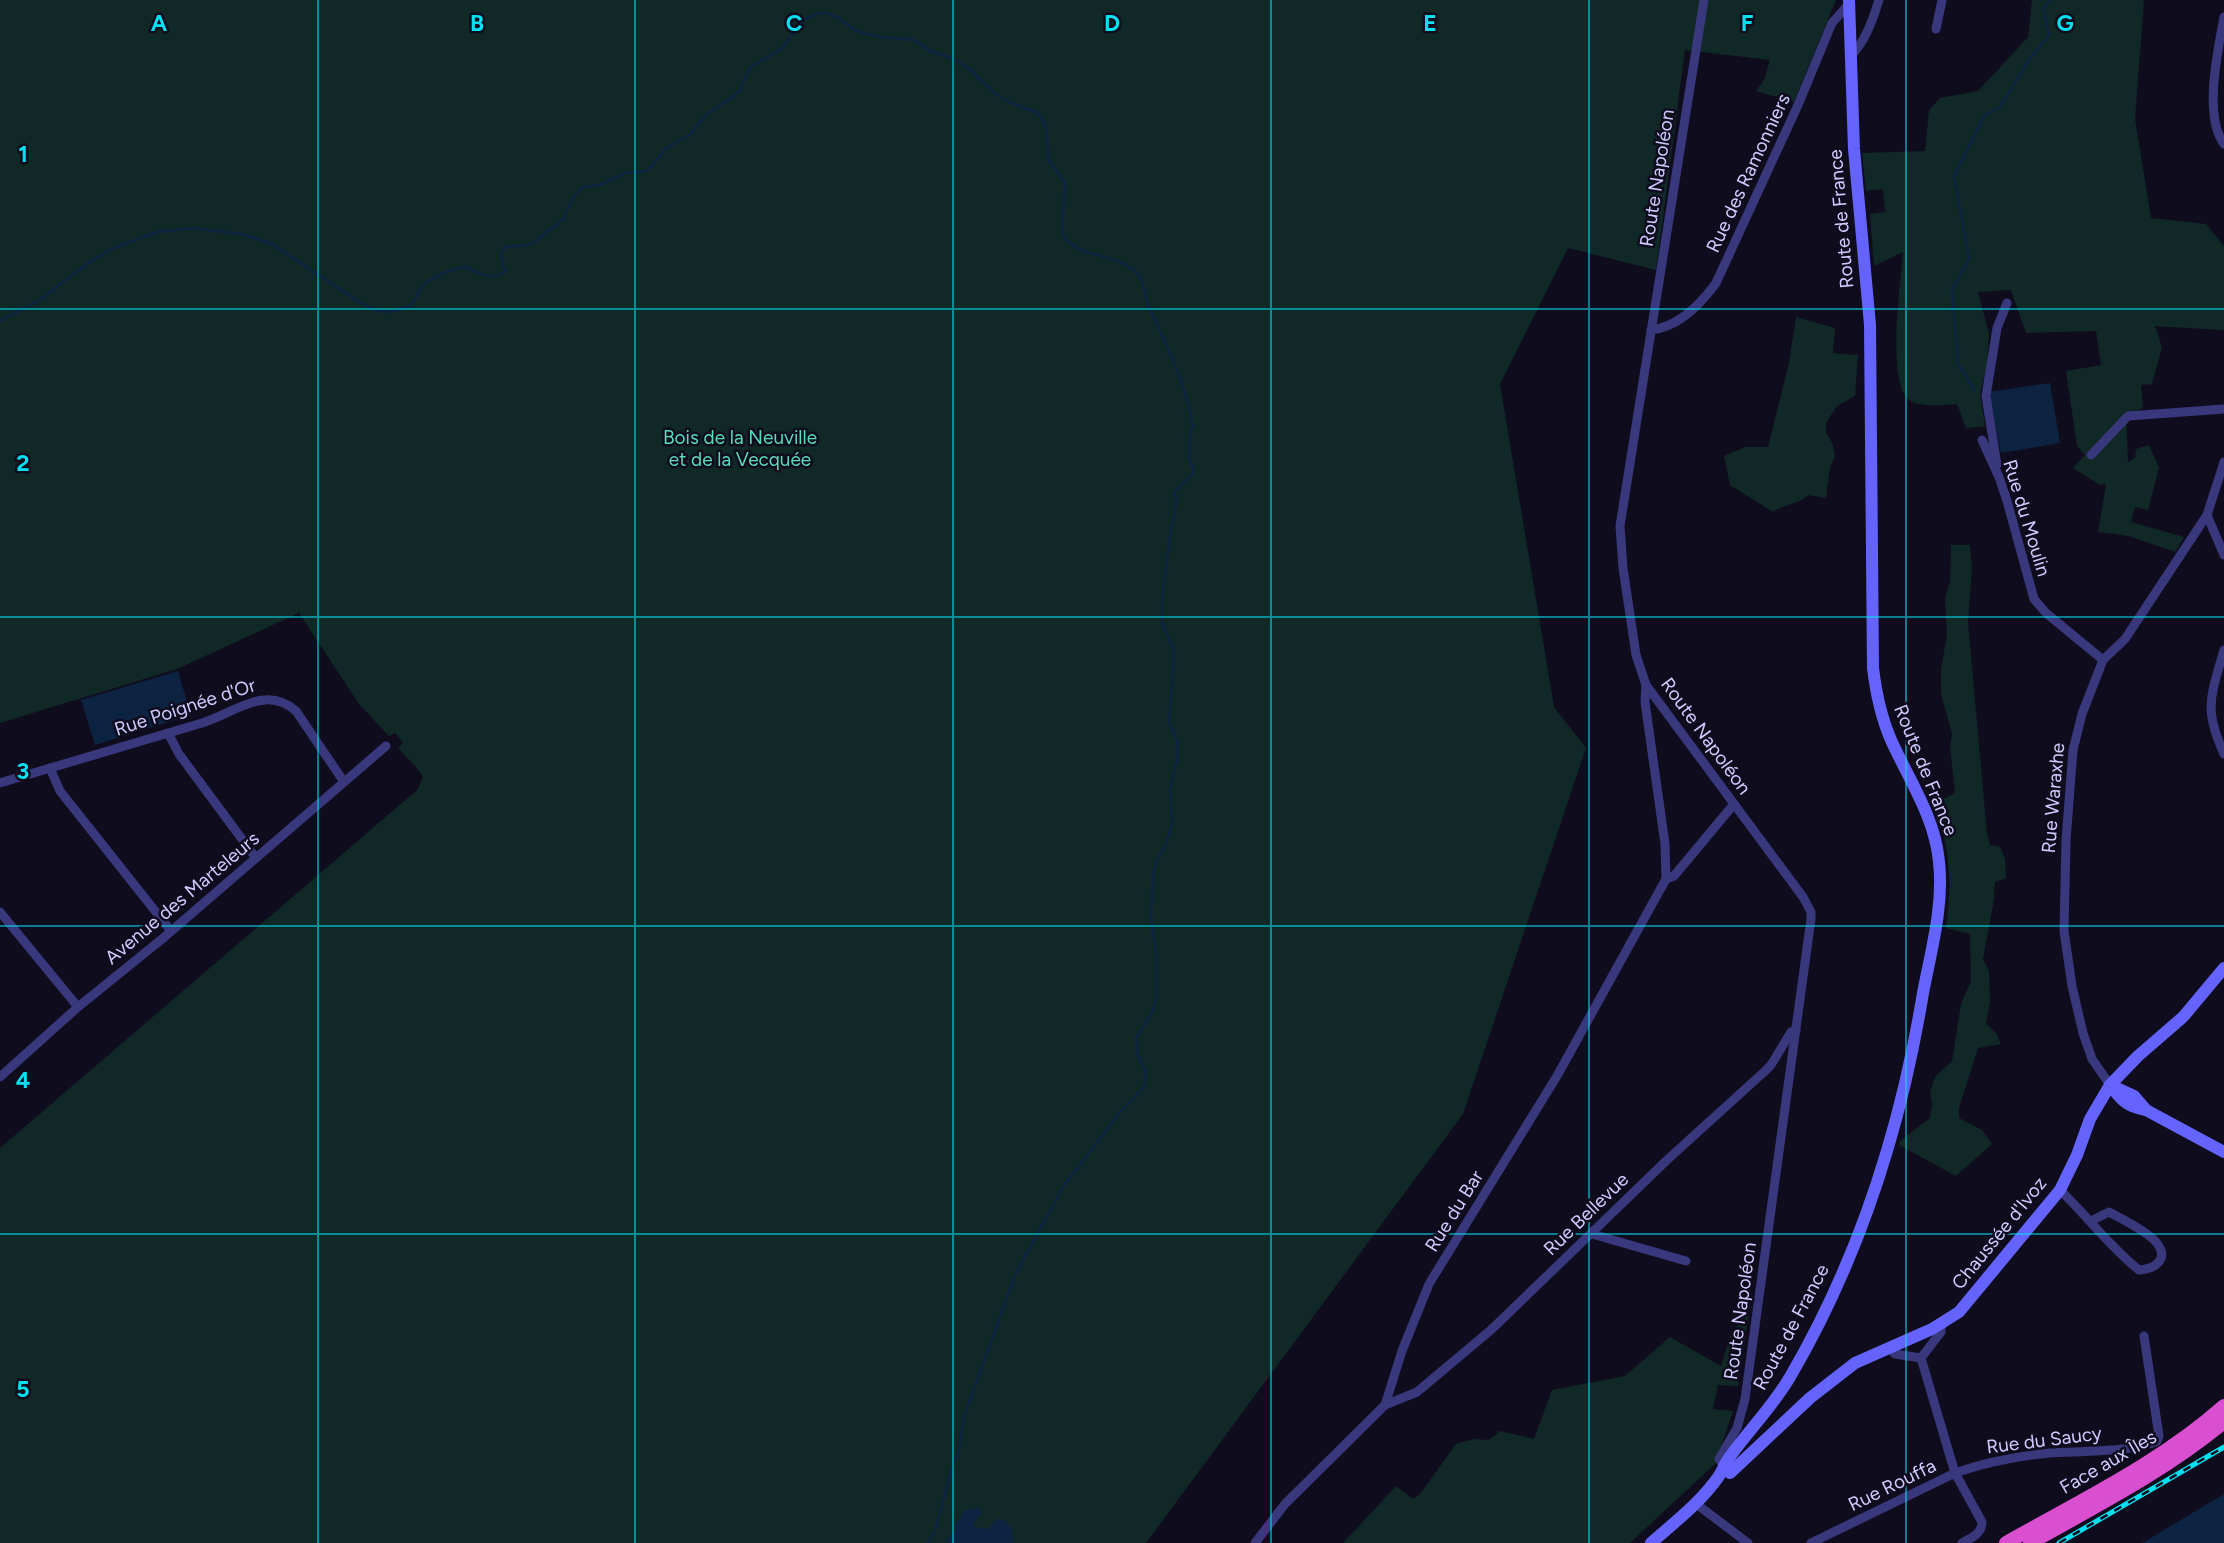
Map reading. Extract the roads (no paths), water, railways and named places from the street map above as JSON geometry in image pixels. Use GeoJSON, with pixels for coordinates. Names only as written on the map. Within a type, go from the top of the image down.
{"type":"FeatureCollection","features":[{"type":"Feature","properties":{"kind":"highway","name":"Face aux Îles"},"geometry":{"type":"LineString","coordinates":[[2006,1543],[2172,1447],[2224,1406]]}},
{"type":"Feature","properties":{"kind":"highway","name":"Face aux Îles"},"geometry":{"type":"LineString","coordinates":[[2030,1543],[2143,1479],[2224,1422]]}},
{"type":"Feature","properties":{"kind":"main road","name":"Route de France"},"geometry":{"type":"LineString","coordinates":[[1724,1466],[1790,1377],[1836,1286],[1860,1231],[1886,1155],[1910,1070],[1939,899],[1940,867],[1934,834],[1926,810],[1890,737],[1878,701],[1872,668],[1870,325],[1854,149],[1849,2]]}},
{"type":"Feature","properties":{"kind":"main road","name":"Chaussée d'Ivoz"},"geometry":{"type":"LineString","coordinates":[[1724,1466],[1730,1473],[1827,1384],[1855,1363],[1941,1325],[1964,1306],[2060,1190],[2090,1119],[2110,1085],[2138,1056],[2183,1017],[2224,968]]}},
{"type":"Feature","properties":{"kind":"main road"},"geometry":{"type":"LineString","coordinates":[[2110,1085],[2122,1102],[2133,1108],[2146,1110],[2224,1152]]}},
{"type":"Feature","properties":{"kind":"main road"},"geometry":{"type":"LineString","coordinates":[[1651,1543],[1695,1503],[1720,1475],[1724,1466]]}},
{"type":"Feature","properties":{"kind":"street","name":"Route Napoléon"},"geometry":{"type":"LineString","coordinates":[[1704,0],[1620,537],[1636,656],[1646,685],[1803,897],[1811,912],[1745,1399],[1740,1421],[1719,1460],[1724,1466]]}},
{"type":"Feature","properties":{"kind":"street"},"geometry":{"type":"LineString","coordinates":[[1850,57],[1868,33],[1879,0]]}},
{"type":"Feature","properties":{"kind":"street"},"geometry":{"type":"LineString","coordinates":[[1936,29],[1942,0]]}},
{"type":"Feature","properties":{"kind":"street","name":"Rue des Ramonniers"},"geometry":{"type":"LineString","coordinates":[[1651,330],[1662,328],[1684,316],[1702,301],[1721,274],[1832,23],[1849,2]]}},
{"type":"Feature","properties":{"kind":"street"},"geometry":{"type":"LineString","coordinates":[[2224,17],[2213,114],[2219,137],[2224,144]]}},
{"type":"Feature","properties":{"kind":"street"},"geometry":{"type":"LineString","coordinates":[[1999,477],[1986,396],[1997,328],[2007,303]]}},
{"type":"Feature","properties":{"kind":"street"},"geometry":{"type":"LineString","coordinates":[[2091,455],[2128,416],[2224,409]]}},
{"type":"Feature","properties":{"kind":"street","name":"Rue du Moulin"},"geometry":{"type":"LineString","coordinates":[[1982,440],[1999,477],[2034,599],[2046,614],[2103,660]]}},
{"type":"Feature","properties":{"kind":"street","name":"Rue Waraxhe"},"geometry":{"type":"LineString","coordinates":[[2110,1085],[2092,1059],[2083,1033],[2072,986],[2063,924],[2073,750],[2082,714],[2103,660],[2125,639],[2207,515],[2224,462]]}},
{"type":"Feature","properties":{"kind":"street"},"geometry":{"type":"LineString","coordinates":[[2207,515],[2224,555]]}},
{"type":"Feature","properties":{"kind":"street"},"geometry":{"type":"LineString","coordinates":[[2224,650],[2209,701],[2214,730],[2224,754]]}},
{"type":"Feature","properties":{"kind":"street","name":"Rue du Bar"},"geometry":{"type":"LineString","coordinates":[[1255,1543],[1284,1504],[1384,1405],[1429,1284],[1556,1076],[1665,879],[1665,844],[1645,702],[1646,685]]}},
{"type":"Feature","properties":{"kind":"street","name":"Rue Poignée d'Or"},"geometry":{"type":"LineString","coordinates":[[0,783],[215,719],[263,699],[279,700],[296,711],[344,782]]}},
{"type":"Feature","properties":{"kind":"street"},"geometry":{"type":"LineString","coordinates":[[168,733],[178,754],[256,858]]}},
{"type":"Feature","properties":{"kind":"street","name":"Avenue des Marteleurs"},"geometry":{"type":"LineString","coordinates":[[0,1077],[78,1007],[171,932],[386,746]]}},
{"type":"Feature","properties":{"kind":"street"},"geometry":{"type":"LineString","coordinates":[[50,768],[60,791],[171,932]]}},
{"type":"Feature","properties":{"kind":"street","name":"Rue du Bar"},"geometry":{"type":"LineString","coordinates":[[1665,879],[1674,876],[1734,804]]}},
{"type":"Feature","properties":{"kind":"street"},"geometry":{"type":"LineString","coordinates":[[0,912],[78,1007]]}},
{"type":"Feature","properties":{"kind":"street","name":"Rue Bellevue"},"geometry":{"type":"LineString","coordinates":[[1384,1405],[1417,1392],[1513,1310],[1667,1160],[1764,1072],[1791,1032],[1796,1031]]}},
{"type":"Feature","properties":{"kind":"street"},"geometry":{"type":"LineString","coordinates":[[2060,1190],[2091,1221],[2096,1231],[2139,1270],[2150,1269],[2159,1263],[2161,1255],[2156,1242],[2124,1220],[2109,1212],[2091,1221]]}},
{"type":"Feature","properties":{"kind":"street"},"geometry":{"type":"LineString","coordinates":[[1592,1234],[1686,1261]]}},
{"type":"Feature","properties":{"kind":"street","name":"Chaussée d'Ivoz"},"geometry":{"type":"LineString","coordinates":[[1922,1358],[1941,1332],[1941,1325]]}},
{"type":"Feature","properties":{"kind":"street","name":"Rue du Saucy"},"geometry":{"type":"LineString","coordinates":[[1955,1473],[2006,1460],[2050,1453],[2109,1450],[2157,1441],[2159,1436],[2144,1336]]}},
{"type":"Feature","properties":{"kind":"street"},"geometry":{"type":"LineString","coordinates":[[1889,1347],[1895,1354],[1922,1358]]}},
{"type":"Feature","properties":{"kind":"street","name":"Rue Rouffa"},"geometry":{"type":"LineString","coordinates":[[1811,1543],[1955,1473],[1922,1358]]}},
{"type":"Feature","properties":{"kind":"street"},"geometry":{"type":"LineString","coordinates":[[1955,1473],[1982,1522],[1982,1528],[1962,1543]]}},
{"type":"Feature","properties":{"kind":"street"},"geometry":{"type":"LineString","coordinates":[[1695,1503],[1748,1543]]}},
{"type":"Feature","properties":{"kind":"water"},"geometry":{"type":"Polygon","coordinates":[[[2050,383],[2060,443],[2001,453],[1989,392],[2050,383]]]}},
{"type":"Feature","properties":{"kind":"water"},"geometry":{"type":"Polygon","coordinates":[[[178,671],[191,715],[95,745],[81,700],[178,671]]]}},
{"type":"Feature","properties":{"kind":"water"},"geometry":{"type":"Polygon","coordinates":[[[2224,1494],[2224,1543],[2142,1543],[2144,1542],[2224,1494]]]}},
{"type":"Feature","properties":{"kind":"water"},"geometry":{"type":"Polygon","coordinates":[[[980,1509],[981,1513],[974,1527],[988,1529],[997,1519],[1002,1519],[1012,1528],[1013,1543],[949,1543],[945,1540],[955,1533],[955,1526],[965,1510],[980,1509]]]}},
{"type":"Feature","properties":{"kind":"waterway"},"geometry":{"type":"LineString","coordinates":[[1975,391],[1958,364],[1952,290],[1969,259],[1954,176],[1984,116],[2000,107],[2028,61],[2049,35],[2043,9],[2051,0]]}},
{"type":"Feature","properties":{"kind":"waterway"},"geometry":{"type":"LineString","coordinates":[[0,321],[38,301],[91,261],[114,248],[157,232],[193,228],[241,234],[270,243],[377,311],[391,312],[410,306],[428,281],[453,270],[466,267],[485,276],[500,275],[505,272],[501,255],[505,247],[529,245],[536,241],[563,219],[574,196],[582,187],[600,185],[625,173],[646,171],[666,148],[689,135],[707,114],[739,92],[750,67],[781,49],[805,19],[819,13],[839,18],[856,31],[880,37],[914,40],[930,51],[954,59],[968,68],[993,92],[1011,103],[1036,112],[1042,118],[1047,132],[1048,159],[1065,183],[1062,234],[1077,248],[1123,263],[1140,277],[1147,302],[1181,380],[1190,412],[1193,428],[1190,431],[1189,461],[1194,468],[1193,474],[1174,492],[1177,501],[1162,598],[1162,623],[1174,651],[1169,723],[1177,740],[1178,755],[1170,790],[1172,822],[1153,876],[1151,918],[1156,954],[1156,995],[1154,1008],[1136,1039],[1138,1055],[1146,1073],[1144,1087],[1120,1112],[1063,1187],[1015,1275],[964,1417],[958,1455],[953,1463],[935,1531],[928,1543]]}},
{"type":"Feature","properties":{"kind":"railway"},"geometry":{"type":"LineString","coordinates":[[2059,1543],[2224,1447]]}},
{"type":"Feature","properties":{"kind":"park label","name":"Bois de la Neuville et de la Vecquée"},"geometry":{"type":"Point","coordinates":[740,448]}}]}
